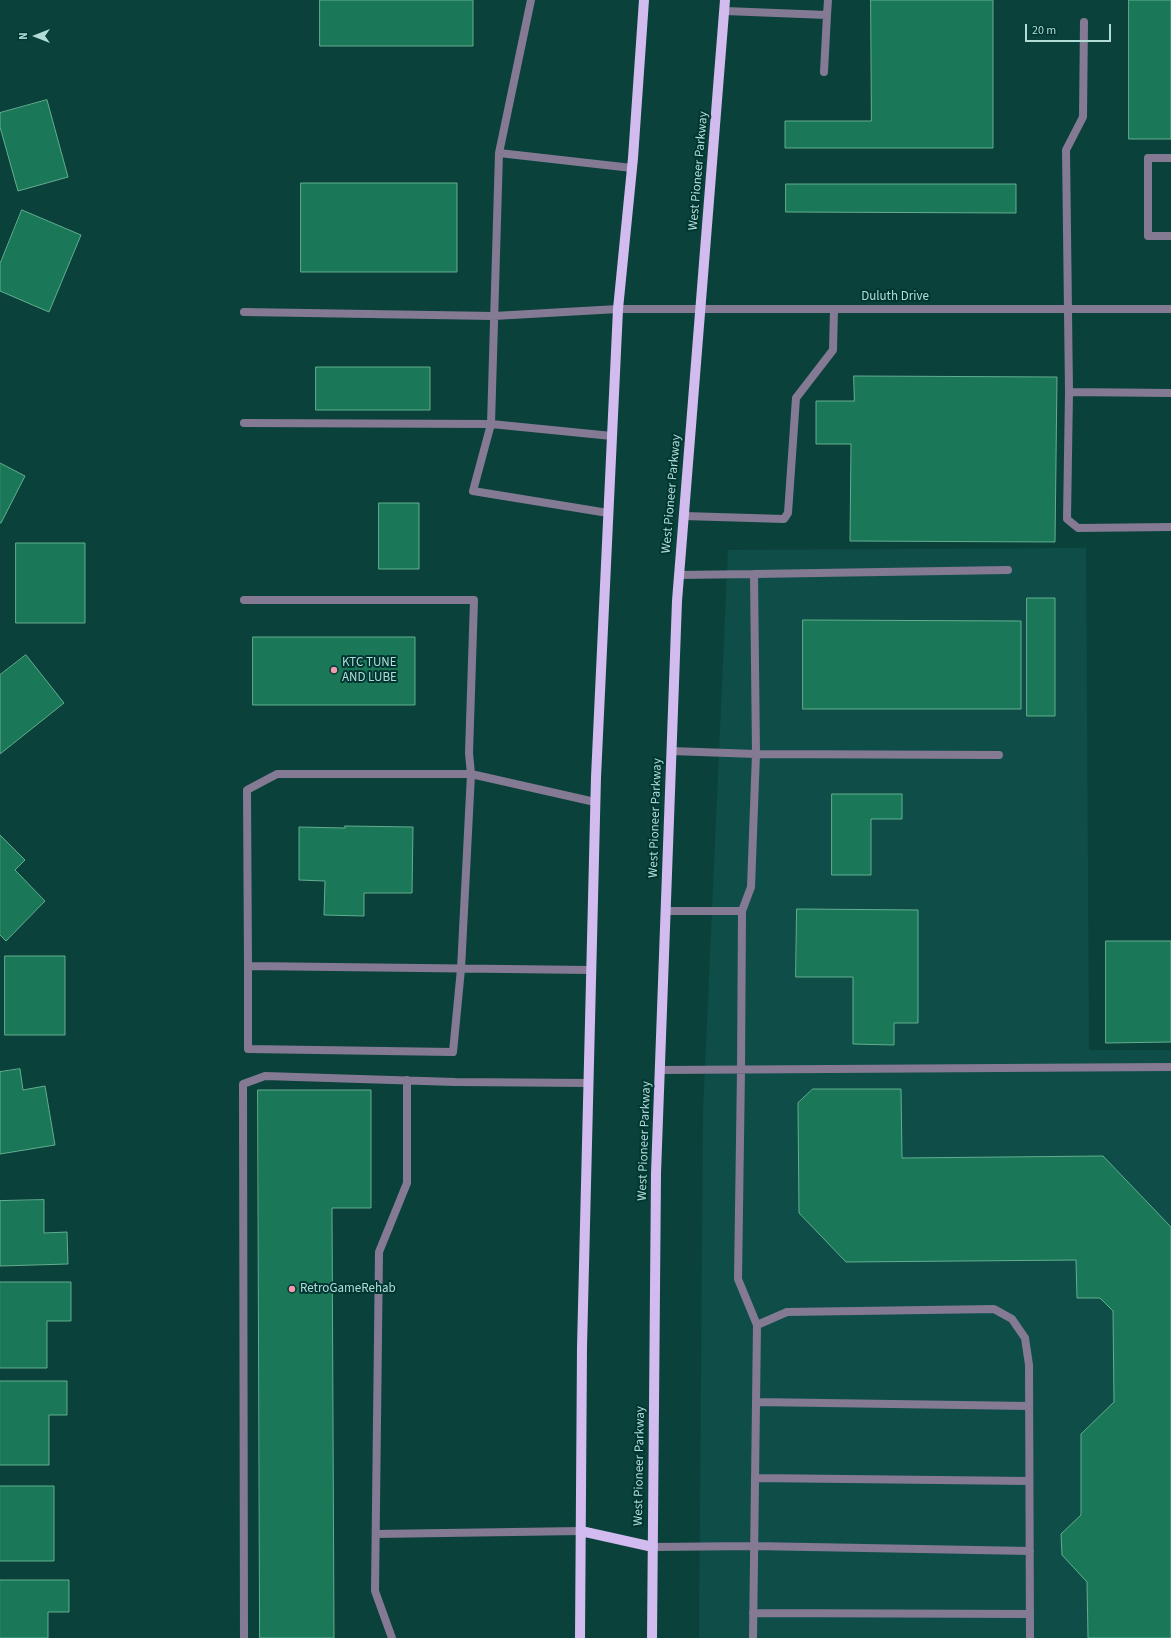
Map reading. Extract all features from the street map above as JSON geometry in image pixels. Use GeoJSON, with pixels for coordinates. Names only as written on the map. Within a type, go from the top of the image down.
{"type":"FeatureCollection","features":[{"type":"Feature","properties":{"kind":"main road"},"geometry":{"type":"LineString","coordinates":[[580,1638],[582,1347],[595,802],[618,309],[632,168],[644,0]]}},
{"type":"Feature","properties":{"kind":"main road","name":"West Pioneer Parkway"},"geometry":{"type":"LineString","coordinates":[[652,1638],[656,1173],[676,601],[726,0]]}},
{"type":"Feature","properties":{"kind":"main road"},"geometry":{"type":"LineString","coordinates":[[581,1531],[653,1547]]}},
{"type":"Feature","properties":{"kind":"street"},"geometry":{"type":"LineString","coordinates":[[531,0],[498,153],[491,424],[473,491],[608,513]]}},
{"type":"Feature","properties":{"kind":"street"},"geometry":{"type":"LineString","coordinates":[[824,72],[828,0]]}},
{"type":"Feature","properties":{"kind":"street"},"geometry":{"type":"LineString","coordinates":[[725,11],[827,15]]}},
{"type":"Feature","properties":{"kind":"street"},"geometry":{"type":"LineString","coordinates":[[1084,22],[1083,117],[1066,150],[1069,392],[1067,519],[1078,528],[1171,527]]}},
{"type":"Feature","properties":{"kind":"street"},"geometry":{"type":"LineString","coordinates":[[498,153],[632,168]]}},
{"type":"Feature","properties":{"kind":"street"},"geometry":{"type":"LineString","coordinates":[[1171,158],[1148,158],[1148,236],[1171,236]]}},
{"type":"Feature","properties":{"kind":"street","name":"Duluth Drive"},"geometry":{"type":"LineString","coordinates":[[244,312],[494,316],[618,309],[1171,309]]}},
{"type":"Feature","properties":{"kind":"street"},"geometry":{"type":"LineString","coordinates":[[684,516],[784,519],[788,513],[796,398],[833,350],[834,309]]}},
{"type":"Feature","properties":{"kind":"street"},"geometry":{"type":"LineString","coordinates":[[1069,392],[1171,393]]}},
{"type":"Feature","properties":{"kind":"street"},"geometry":{"type":"LineString","coordinates":[[244,423],[491,424],[612,436]]}},
{"type":"Feature","properties":{"kind":"street"},"geometry":{"type":"LineString","coordinates":[[679,575],[1008,570]]}},
{"type":"Feature","properties":{"kind":"street"},"geometry":{"type":"LineString","coordinates":[[753,1638],[757,1325],[738,1279],[742,911],[751,886],[756,754],[754,574]]}},
{"type":"Feature","properties":{"kind":"street"},"geometry":{"type":"LineString","coordinates":[[244,600],[474,600],[469,752],[471,774],[461,969],[453,1052],[248,1050],[247,790],[277,774],[471,774],[595,802]]}},
{"type":"Feature","properties":{"kind":"street"},"geometry":{"type":"LineString","coordinates":[[671,750],[756,754],[999,755]]}},
{"type":"Feature","properties":{"kind":"street"},"geometry":{"type":"LineString","coordinates":[[666,911],[742,911]]}},
{"type":"Feature","properties":{"kind":"street"},"geometry":{"type":"LineString","coordinates":[[248,966],[591,970]]}},
{"type":"Feature","properties":{"kind":"street"},"geometry":{"type":"LineString","coordinates":[[660,1070],[1171,1067]]}},
{"type":"Feature","properties":{"kind":"street"},"geometry":{"type":"LineString","coordinates":[[244,1638],[243,1084],[265,1076],[588,1083]]}},
{"type":"Feature","properties":{"kind":"street"},"geometry":{"type":"LineString","coordinates":[[392,1638],[375,1591],[379,1252],[407,1183],[407,1080]]}},
{"type":"Feature","properties":{"kind":"street"},"geometry":{"type":"LineString","coordinates":[[757,1325],[787,1312],[994,1309],[1012,1319],[1025,1338],[1029,1365],[1030,1638]]}},
{"type":"Feature","properties":{"kind":"street"},"geometry":{"type":"LineString","coordinates":[[756,1402],[1029,1406]]}},
{"type":"Feature","properties":{"kind":"street"},"geometry":{"type":"LineString","coordinates":[[755,1478],[1029,1481]]}},
{"type":"Feature","properties":{"kind":"street"},"geometry":{"type":"LineString","coordinates":[[376,1534],[581,1531]]}},
{"type":"Feature","properties":{"kind":"street"},"geometry":{"type":"LineString","coordinates":[[653,1547],[754,1546],[1030,1551]]}},
{"type":"Feature","properties":{"kind":"street"},"geometry":{"type":"LineString","coordinates":[[753,1613],[1030,1614]]}},
{"type":"Feature","properties":{"kind":"shaded area"},"geometry":{"type":"Polygon","coordinates":[[[1086,548],[1089,1050],[1171,1050],[1171,1638],[699,1638],[703,1112],[728,550],[1086,548]]]}},
{"type":"Feature","properties":{"kind":"building"},"geometry":{"type":"Polygon","coordinates":[[[320,0],[473,0],[473,46],[320,46],[320,0]]]}},
{"type":"Feature","properties":{"kind":"building"},"geometry":{"type":"Polygon","coordinates":[[[871,0],[993,0],[993,148],[785,148],[785,121],[871,121],[871,0]]]}},
{"type":"Feature","properties":{"kind":"building"},"geometry":{"type":"Polygon","coordinates":[[[1129,0],[1171,0],[1171,139],[1129,139],[1129,0]]]}},
{"type":"Feature","properties":{"kind":"building"},"geometry":{"type":"Polygon","coordinates":[[[47,100],[68,177],[18,191],[0,127],[0,113],[47,100]]]}},
{"type":"Feature","properties":{"kind":"building"},"geometry":{"type":"Polygon","coordinates":[[[301,183],[457,183],[457,272],[301,272],[301,183]]]}},
{"type":"Feature","properties":{"kind":"building"},"geometry":{"type":"Polygon","coordinates":[[[786,184],[1016,184],[1016,213],[786,212],[786,184]]]}},
{"type":"Feature","properties":{"kind":"building"},"geometry":{"type":"Polygon","coordinates":[[[22,210],[81,235],[49,312],[0,291],[0,264],[22,210]]]}},
{"type":"Feature","properties":{"kind":"building"},"geometry":{"type":"Polygon","coordinates":[[[316,367],[430,367],[430,410],[316,410],[316,367]]]}},
{"type":"Feature","properties":{"kind":"building"},"geometry":{"type":"Polygon","coordinates":[[[854,376],[1057,377],[1055,542],[850,541],[851,444],[816,444],[816,401],[854,401],[854,376]]]}},
{"type":"Feature","properties":{"kind":"building"},"geometry":{"type":"Polygon","coordinates":[[[0,463],[25,476],[1,523],[0,523],[0,463]]]}},
{"type":"Feature","properties":{"kind":"building"},"geometry":{"type":"Polygon","coordinates":[[[379,503],[419,503],[419,569],[379,569],[379,503]]]}},
{"type":"Feature","properties":{"kind":"building"},"geometry":{"type":"Polygon","coordinates":[[[16,543],[85,543],[85,623],[16,623],[16,543]]]}},
{"type":"Feature","properties":{"kind":"building"},"geometry":{"type":"Polygon","coordinates":[[[1027,598],[1055,598],[1055,716],[1027,716],[1027,598]]]}},
{"type":"Feature","properties":{"kind":"building"},"geometry":{"type":"Polygon","coordinates":[[[803,620],[1021,621],[1021,709],[803,709],[803,620]]]}},
{"type":"Feature","properties":{"kind":"building"},"geometry":{"type":"Polygon","coordinates":[[[253,637],[415,637],[415,705],[253,705],[253,637]]]}},
{"type":"Feature","properties":{"kind":"building"},"geometry":{"type":"Polygon","coordinates":[[[26,655],[64,703],[0,754],[0,675],[26,655]]]}},
{"type":"Feature","properties":{"kind":"building"},"geometry":{"type":"Polygon","coordinates":[[[832,794],[902,794],[902,819],[871,819],[871,875],[832,875],[832,794]]]}},
{"type":"Feature","properties":{"kind":"building"},"geometry":{"type":"Polygon","coordinates":[[[345,826],[413,827],[412,893],[364,893],[364,916],[324,915],[325,881],[299,880],[299,827],[345,828],[345,826]]]}},
{"type":"Feature","properties":{"kind":"building"},"geometry":{"type":"Polygon","coordinates":[[[0,835],[25,860],[15,870],[45,901],[6,941],[0,935],[0,835]]]}},
{"type":"Feature","properties":{"kind":"building"},"geometry":{"type":"Polygon","coordinates":[[[797,909],[918,910],[918,1023],[894,1023],[894,1045],[853,1044],[853,977],[796,977],[797,909]]]}},
{"type":"Feature","properties":{"kind":"building"},"geometry":{"type":"Polygon","coordinates":[[[1106,941],[1171,941],[1171,1042],[1106,1043],[1106,941]]]}},
{"type":"Feature","properties":{"kind":"building"},"geometry":{"type":"Polygon","coordinates":[[[5,956],[65,956],[65,1035],[5,1035],[5,956]]]}},
{"type":"Feature","properties":{"kind":"building"},"geometry":{"type":"Polygon","coordinates":[[[20,1069],[23,1090],[45,1086],[55,1145],[0,1154],[0,1072],[20,1069]]]}},
{"type":"Feature","properties":{"kind":"building"},"geometry":{"type":"Polygon","coordinates":[[[813,1089],[901,1089],[902,1158],[1103,1156],[1171,1227],[1171,1638],[1088,1638],[1087,1582],[1062,1555],[1061,1534],[1081,1515],[1081,1434],[1114,1402],[1113,1311],[1100,1298],[1077,1298],[1076,1260],[846,1262],[799,1213],[798,1103],[813,1089]]]}},
{"type":"Feature","properties":{"kind":"building"},"geometry":{"type":"Polygon","coordinates":[[[258,1090],[371,1090],[371,1208],[332,1208],[334,1638],[260,1638],[258,1090]]]}},
{"type":"Feature","properties":{"kind":"building"},"geometry":{"type":"Polygon","coordinates":[[[44,1200],[44,1233],[67,1232],[68,1264],[0,1266],[0,1201],[44,1200]]]}},
{"type":"Feature","properties":{"kind":"building"},"geometry":{"type":"Polygon","coordinates":[[[0,1282],[71,1282],[71,1321],[47,1321],[47,1368],[0,1368],[0,1282]]]}},
{"type":"Feature","properties":{"kind":"building"},"geometry":{"type":"Polygon","coordinates":[[[0,1381],[67,1381],[67,1415],[49,1415],[49,1465],[0,1465],[0,1381]]]}},
{"type":"Feature","properties":{"kind":"building"},"geometry":{"type":"Polygon","coordinates":[[[0,1486],[54,1486],[54,1561],[0,1561],[0,1486]]]}},
{"type":"Feature","properties":{"kind":"building"},"geometry":{"type":"Polygon","coordinates":[[[0,1580],[69,1580],[69,1612],[48,1612],[48,1638],[0,1638],[0,1580]]]}},
{"type":"Feature","properties":{"kind":"place","name":"KTC TUNE AND LUBE"},"geometry":{"type":"Point","coordinates":[334,670]}},
{"type":"Feature","properties":{"kind":"place","name":"RetroGameRehab"},"geometry":{"type":"Point","coordinates":[292,1289]}}]}
